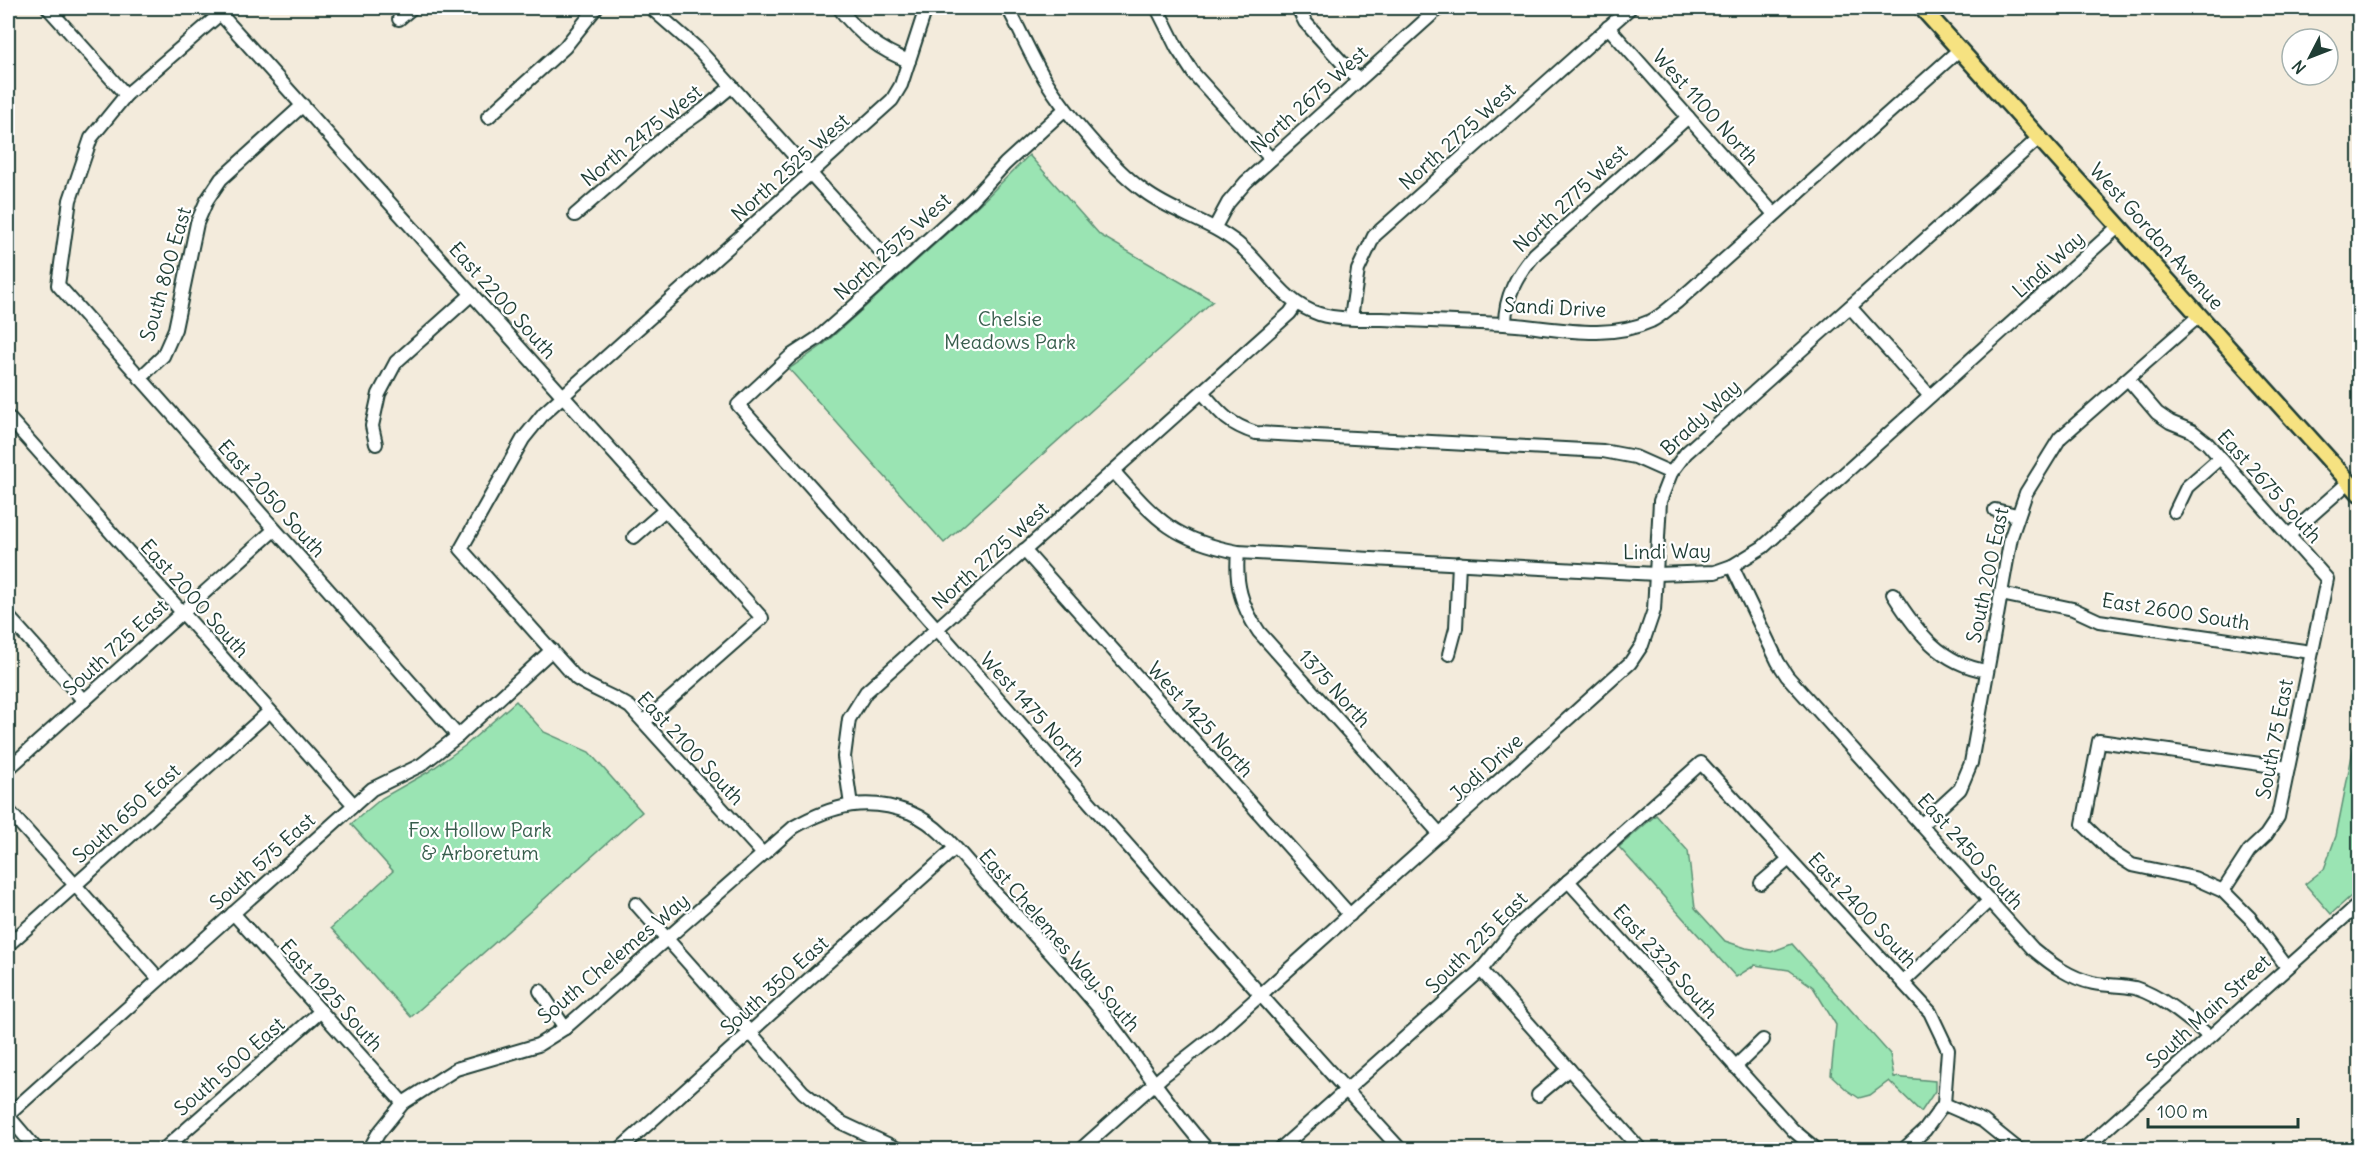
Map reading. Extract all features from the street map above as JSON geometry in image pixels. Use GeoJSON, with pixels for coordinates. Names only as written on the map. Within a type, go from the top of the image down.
{"type":"FeatureCollection","features":[{"type":"Feature","properties":{"kind":"main road","name":"West Gordon Avenue"},"geometry":{"type":"LineString","coordinates":[[1922,8],[2354,488]]}},
{"type":"Feature","properties":{"kind":"street"},"geometry":{"type":"LineString","coordinates":[[48,8],[126,95],[220,10]]}},
{"type":"Feature","properties":{"kind":"street"},"geometry":{"type":"LineString","coordinates":[[399,19],[411,8]]}},
{"type":"Feature","properties":{"kind":"street"},"geometry":{"type":"LineString","coordinates":[[488,117],[565,47],[596,8]]}},
{"type":"Feature","properties":{"kind":"street"},"geometry":{"type":"LineString","coordinates":[[651,8],[675,27],[732,86],[896,268]]}},
{"type":"Feature","properties":{"kind":"street"},"geometry":{"type":"LineString","coordinates":[[839,8],[877,47],[909,61]]}},
{"type":"Feature","properties":{"kind":"street","name":"North 2525 West"},"geometry":{"type":"LineString","coordinates":[[563,396],[892,100],[901,85],[926,8]]}},
{"type":"Feature","properties":{"kind":"street"},"geometry":{"type":"LineString","coordinates":[[1008,8],[1042,74],[1065,109],[1124,175],[1159,202],[1215,227],[1249,254],[1282,293],[1296,304],[1290,312],[1114,472]]}},
{"type":"Feature","properties":{"kind":"street"},"geometry":{"type":"LineString","coordinates":[[1157,8],[1177,48],[1194,74],[1271,159]]}},
{"type":"Feature","properties":{"kind":"street"},"geometry":{"type":"LineString","coordinates":[[1298,8],[1305,22],[1358,80]]}},
{"type":"Feature","properties":{"kind":"street","name":"North 2675 West"},"geometry":{"type":"LineString","coordinates":[[1215,227],[1237,192],[1439,8]]}},
{"type":"Feature","properties":{"kind":"street","name":"North 2725 West"},"geometry":{"type":"LineString","coordinates":[[1351,318],[1358,270],[1374,236],[1630,8]]}},
{"type":"Feature","properties":{"kind":"street","name":"East 2200 South"},"geometry":{"type":"LineString","coordinates":[[220,10],[762,618],[644,722]]}},
{"type":"Feature","properties":{"kind":"street","name":"West 1100 North"},"geometry":{"type":"LineString","coordinates":[[1608,27],[1774,214]]}},
{"type":"Feature","properties":{"kind":"street","name":"Sandi Drive"},"geometry":{"type":"LineString","coordinates":[[1296,304],[1320,314],[1351,318],[1505,324],[1597,333],[1632,328],[1653,320],[1677,302],[1959,50]]}},
{"type":"Feature","properties":{"kind":"street","name":"North 2475 West"},"geometry":{"type":"LineString","coordinates":[[575,215],[661,140],[732,86]]}},
{"type":"Feature","properties":{"kind":"street","name":"East 2050 South"},"geometry":{"type":"LineString","coordinates":[[126,95],[91,138],[70,201],[58,285],[458,736]]}},
{"type":"Feature","properties":{"kind":"street","name":"South 800 East"},"geometry":{"type":"LineString","coordinates":[[140,378],[163,356],[175,329],[197,223],[207,200],[221,179],[303,105]]}},
{"type":"Feature","properties":{"kind":"street","name":"North 2575 West"},"geometry":{"type":"LineString","coordinates":[[738,405],[792,355],[819,338],[972,200],[1005,164],[1065,109]]}},
{"type":"Feature","properties":{"kind":"street","name":"North 2775 West"},"geometry":{"type":"LineString","coordinates":[[1505,324],[1508,298],[1520,272],[1535,254],[1688,117]]}},
{"type":"Feature","properties":{"kind":"street","name":"Brady Way"},"geometry":{"type":"LineString","coordinates":[[1202,392],[1222,416],[1237,427],[1256,433],[1603,451],[1635,457],[1671,473],[1686,453],[2039,138]]}},
{"type":"Feature","properties":{"kind":"street","name":"Lindi Way"},"geometry":{"type":"LineString","coordinates":[[1114,472],[1144,507],[1185,538],[1210,547],[1238,552],[1656,574],[1715,572],[1732,566],[1763,547],[2119,226]]}},
{"type":"Feature","properties":{"kind":"street"},"geometry":{"type":"LineString","coordinates":[[376,444],[372,426],[379,394],[396,362],[472,294]]}},
{"type":"Feature","properties":{"kind":"street"},"geometry":{"type":"LineString","coordinates":[[1850,307],[1930,396]]}},
{"type":"Feature","properties":{"kind":"street","name":"South 200 East"},"geometry":{"type":"LineString","coordinates":[[1922,825],[1960,789],[1971,763],[2017,515],[2026,493],[2060,438],[2200,315]]}},
{"type":"Feature","properties":{"kind":"street","name":"East 2675 South"},"geometry":{"type":"LineString","coordinates":[[2128,379],[2157,413],[2170,422],[2192,431],[2207,443],[2327,579]]}},
{"type":"Feature","properties":{"kind":"street","name":"East 2100 South"},"geometry":{"type":"LineString","coordinates":[[563,396],[544,413],[522,439],[461,549],[577,679],[592,689],[616,697],[630,707],[763,854]]}},
{"type":"Feature","properties":{"kind":"street","name":"West 1475 North"},"geometry":{"type":"LineString","coordinates":[[738,405],[864,545],[936,630],[1401,1149]]}},
{"type":"Feature","properties":{"kind":"street","name":"East 2000 South"},"geometry":{"type":"LineString","coordinates":[[8,417],[354,805]]}},
{"type":"Feature","properties":{"kind":"street"},"geometry":{"type":"LineString","coordinates":[[2175,512],[2187,487],[2220,458]]}},
{"type":"Feature","properties":{"kind":"street","name":"North 2725 West"},"geometry":{"type":"LineString","coordinates":[[851,805],[844,757],[849,719],[866,692],[1114,472]]}},
{"type":"Feature","properties":{"kind":"street","name":"Jodi Drive"},"geometry":{"type":"LineString","coordinates":[[1080,1149],[1154,1083],[1220,1032],[1630,663],[1650,627],[1654,609],[1660,501],[1671,473]]}},
{"type":"Feature","properties":{"kind":"street"},"geometry":{"type":"LineString","coordinates":[[2289,535],[2354,488]]}},
{"type":"Feature","properties":{"kind":"street"},"geometry":{"type":"LineString","coordinates":[[634,537],[665,510]]}},
{"type":"Feature","properties":{"kind":"street"},"geometry":{"type":"LineString","coordinates":[[1995,510],[2017,515]]}},
{"type":"Feature","properties":{"kind":"street","name":"South 725 East"},"geometry":{"type":"LineString","coordinates":[[8,769],[274,530]]}},
{"type":"Feature","properties":{"kind":"street","name":"West 1425 North"},"geometry":{"type":"LineString","coordinates":[[1024,550],[1350,915]]}},
{"type":"Feature","properties":{"kind":"street","name":"1375 North"},"geometry":{"type":"LineString","coordinates":[[1238,552],[1239,596],[1247,615],[1259,632],[1440,834]]}},
{"type":"Feature","properties":{"kind":"street"},"geometry":{"type":"LineString","coordinates":[[1449,654],[1456,628],[1459,563]]}},
{"type":"Feature","properties":{"kind":"street","name":"East 2450 South"},"geometry":{"type":"LineString","coordinates":[[1732,566],[1787,676],[2033,949],[2070,975],[2093,983],[2135,988],[2170,1005],[2209,1036]]}},
{"type":"Feature","properties":{"kind":"street","name":"South 75 East"},"geometry":{"type":"LineString","coordinates":[[2223,891],[2249,851],[2266,835],[2278,817],[2327,579]]}},
{"type":"Feature","properties":{"kind":"street"},"geometry":{"type":"LineString","coordinates":[[1893,594],[1926,639],[1944,656],[1959,664],[1987,671]]}},
{"type":"Feature","properties":{"kind":"street","name":"East 2600 South"},"geometry":{"type":"LineString","coordinates":[[2001,594],[2073,609],[2099,621],[2311,652]]}},
{"type":"Feature","properties":{"kind":"street"},"geometry":{"type":"LineString","coordinates":[[8,616],[84,701]]}},
{"type":"Feature","properties":{"kind":"street","name":"South 575 East"},"geometry":{"type":"LineString","coordinates":[[8,1116],[372,789],[421,765],[458,736],[552,651]]}},
{"type":"Feature","properties":{"kind":"street","name":"South 650 East"},"geometry":{"type":"LineString","coordinates":[[8,945],[270,711]]}},
{"type":"Feature","properties":{"kind":"street"},"geometry":{"type":"LineString","coordinates":[[2286,967],[2250,918],[2223,891],[2194,878],[2132,865],[2113,853],[2083,824],[2099,741],[2288,768]]}},
{"type":"Feature","properties":{"kind":"street","name":"East 2400 South"},"geometry":{"type":"LineString","coordinates":[[1701,763],[1930,1012],[1948,1050],[1944,1104]]}},
{"type":"Feature","properties":{"kind":"street","name":"South 225 East"},"geometry":{"type":"LineString","coordinates":[[1280,1149],[1481,970],[1512,931],[1701,763]]}},
{"type":"Feature","properties":{"kind":"street","name":"East Chelemes Way South"},"geometry":{"type":"LineString","coordinates":[[851,805],[868,803],[891,807],[912,814],[926,822],[954,849],[1078,984],[1180,1119],[1208,1149]]}},
{"type":"Feature","properties":{"kind":"street","name":"South Chelemes Way"},"geometry":{"type":"LineString","coordinates":[[369,1149],[403,1103],[456,1069],[538,1045],[565,1028],[794,827],[836,807],[851,805]]}},
{"type":"Feature","properties":{"kind":"street"},"geometry":{"type":"LineString","coordinates":[[8,810],[159,979]]}},
{"type":"Feature","properties":{"kind":"street","name":"South 350 East"},"geometry":{"type":"LineString","coordinates":[[619,1149],[954,849]]}},
{"type":"Feature","properties":{"kind":"street"},"geometry":{"type":"LineString","coordinates":[[1761,883],[1789,859]]}},
{"type":"Feature","properties":{"kind":"street","name":"East 2325 South"},"geometry":{"type":"LineString","coordinates":[[1568,881],[1792,1130],[1817,1149]]}},
{"type":"Feature","properties":{"kind":"street"},"geometry":{"type":"LineString","coordinates":[[1903,982],[1990,900]]}},
{"type":"Feature","properties":{"kind":"street","name":"South Main Street"},"geometry":{"type":"LineString","coordinates":[[2083,1149],[2360,903]]}},
{"type":"Feature","properties":{"kind":"street"},"geometry":{"type":"LineString","coordinates":[[636,904],[803,1092],[840,1122],[900,1149]]}},
{"type":"Feature","properties":{"kind":"street","name":"East 1925 South"},"geometry":{"type":"LineString","coordinates":[[233,913],[403,1103]]}},
{"type":"Feature","properties":{"kind":"street"},"geometry":{"type":"LineString","coordinates":[[1481,970],[1641,1149]]}},
{"type":"Feature","properties":{"kind":"street"},"geometry":{"type":"LineString","coordinates":[[540,991],[565,1028]]}},
{"type":"Feature","properties":{"kind":"street","name":"South 500 East"},"geometry":{"type":"LineString","coordinates":[[163,1149],[321,1011]]}},
{"type":"Feature","properties":{"kind":"street"},"geometry":{"type":"LineString","coordinates":[[1735,1066],[1763,1040]]}},
{"type":"Feature","properties":{"kind":"street"},"geometry":{"type":"LineString","coordinates":[[1538,1095],[1569,1069]]}},
{"type":"Feature","properties":{"kind":"street"},"geometry":{"type":"LineString","coordinates":[[1903,1149],[1925,1130],[1944,1104],[1983,1121],[2019,1149]]}},
{"type":"Feature","properties":{"kind":"street"},"geometry":{"type":"LineString","coordinates":[[8,1116],[37,1149]]}},
{"type":"Feature","properties":{"kind":"green space","name":"Chelsie Meadows Park"},"geometry":{"type":"Polygon","coordinates":[[[1029,155],[1100,235],[1213,301],[944,543],[789,369],[823,345],[985,199],[1029,155]]]}},
{"type":"Feature","properties":{"kind":"green space","name":"Fox Hollow Park & Arboretum"},"geometry":{"type":"Polygon","coordinates":[[[516,701],[544,732],[589,752],[642,812],[411,1017],[331,928],[393,871],[351,824],[382,798],[428,772],[466,745],[516,701]]]}},
{"type":"Feature","properties":{"kind":"green space"},"geometry":{"type":"Polygon","coordinates":[[[2359,720],[2359,889],[2331,914],[2305,884],[2324,869],[2336,836],[2359,720]]]}},
{"type":"Feature","properties":{"kind":"green space"},"geometry":{"type":"Polygon","coordinates":[[[1656,815],[1688,851],[1695,908],[1725,941],[1746,948],[1771,952],[1792,944],[1890,1054],[1894,1077],[1935,1081],[1935,1091],[1921,1112],[1889,1081],[1870,1095],[1859,1098],[1847,1090],[1831,1075],[1836,1025],[1813,987],[1789,970],[1755,965],[1736,977],[1619,847],[1656,815]]]}}]}
